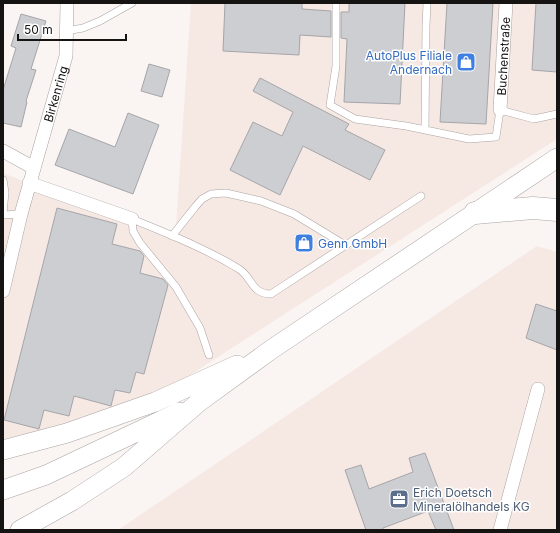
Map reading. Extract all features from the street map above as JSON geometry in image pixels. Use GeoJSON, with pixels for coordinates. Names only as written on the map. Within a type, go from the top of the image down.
{"type":"FeatureCollection","features":[{"type":"Feature","properties":{"kind":"highway"},"geometry":{"type":"LineString","coordinates":[[475,213],[533,208],[557,210]]}},
{"type":"Feature","properties":{"kind":"main road"},"geometry":{"type":"LineString","coordinates":[[20,530],[72,501],[124,467],[200,402],[272,349],[557,158]]}},
{"type":"Feature","properties":{"kind":"main road"},"geometry":{"type":"LineString","coordinates":[[3,450],[66,433],[155,402],[272,349]]}},
{"type":"Feature","properties":{"kind":"main road"},"geometry":{"type":"LineString","coordinates":[[3,490],[46,475],[200,402]]}},
{"type":"Feature","properties":{"kind":"street","name":"Birkenring"},"geometry":{"type":"LineString","coordinates":[[3,291],[21,214],[66,56],[67,3]]}},
{"type":"Feature","properties":{"kind":"street","name":"Buchenstraße"},"geometry":{"type":"LineString","coordinates":[[500,110],[506,3]]}},
{"type":"Feature","properties":{"kind":"street"},"geometry":{"type":"LineString","coordinates":[[3,151],[34,168]]}},
{"type":"Feature","properties":{"kind":"street"},"geometry":{"type":"LineString","coordinates":[[30,183],[132,219]]}},
{"type":"Feature","properties":{"kind":"street"},"geometry":{"type":"LineString","coordinates":[[500,530],[538,390]]}},
{"type":"Feature","properties":{"kind":"lane"},"geometry":{"type":"LineString","coordinates":[[66,31],[82,28],[100,21],[132,3]]}},
{"type":"Feature","properties":{"kind":"lane"},"geometry":{"type":"LineString","coordinates":[[336,3],[336,66],[330,105],[355,119],[406,126],[469,139],[496,137],[500,110],[534,119],[557,114]]}},
{"type":"Feature","properties":{"kind":"lane"},"geometry":{"type":"LineString","coordinates":[[425,130],[426,26],[428,3]]}},
{"type":"Feature","properties":{"kind":"lane"},"geometry":{"type":"LineString","coordinates":[[3,180],[5,192],[3,214],[21,214]]}},
{"type":"Feature","properties":{"kind":"lane"},"geometry":{"type":"LineString","coordinates":[[172,236],[202,200],[211,194],[226,193],[261,201],[294,214],[345,245]]}},
{"type":"Feature","properties":{"kind":"lane"},"geometry":{"type":"LineString","coordinates":[[209,355],[200,328],[176,287],[132,231],[132,219],[222,258],[242,270],[258,291],[264,294],[271,294],[421,196]]}},
{"type":"Feature","properties":{"kind":"shaded area"},"geometry":{"type":"Polygon","coordinates":[[[191,3],[557,3],[557,139],[176,384],[59,426],[3,439],[3,173],[175,241],[191,3]]]}},
{"type":"Feature","properties":{"kind":"shaded area"},"geometry":{"type":"Polygon","coordinates":[[[537,246],[557,252],[557,530],[118,530],[537,246]]]}},
{"type":"Feature","properties":{"kind":"building"},"geometry":{"type":"Polygon","coordinates":[[[225,3],[302,3],[302,9],[331,11],[331,37],[300,35],[299,55],[223,51],[225,3]]]}},
{"type":"Feature","properties":{"kind":"building"},"geometry":{"type":"Polygon","coordinates":[[[349,3],[405,3],[400,104],[344,102],[347,39],[341,38],[341,12],[349,12],[349,3]]]}},
{"type":"Feature","properties":{"kind":"building","name":"AutoPlus Filiale Andernach"},"geometry":{"type":"Polygon","coordinates":[[[447,3],[493,3],[486,124],[440,122],[447,3]]]}},
{"type":"Feature","properties":{"kind":"building"},"geometry":{"type":"Polygon","coordinates":[[[536,3],[557,3],[557,72],[532,70],[536,3]]]}},
{"type":"Feature","properties":{"kind":"building"},"geometry":{"type":"Polygon","coordinates":[[[21,14],[46,21],[31,69],[36,70],[26,101],[21,127],[3,123],[3,90],[16,48],[11,46],[21,14]]]}},
{"type":"Feature","properties":{"kind":"building"},"geometry":{"type":"Polygon","coordinates":[[[149,64],[170,70],[162,97],[141,91],[149,64]]]}},
{"type":"Feature","properties":{"kind":"building"},"geometry":{"type":"Polygon","coordinates":[[[260,78],[349,124],[345,130],[385,150],[370,180],[303,146],[280,195],[230,170],[253,122],[282,136],[293,112],[253,91],[260,78]]]}},
{"type":"Feature","properties":{"kind":"building"},"geometry":{"type":"Polygon","coordinates":[[[128,113],[159,125],[133,194],[55,165],[69,129],[115,147],[128,113]]]}},
{"type":"Feature","properties":{"kind":"building"},"geometry":{"type":"Polygon","coordinates":[[[57,208],[117,224],[112,244],[140,251],[144,256],[140,273],[163,279],[168,285],[144,374],[136,372],[130,393],[115,390],[111,406],[74,396],[69,416],[44,410],[39,429],[4,420],[57,208]]]}},
{"type":"Feature","properties":{"kind":"building"},"geometry":{"type":"Polygon","coordinates":[[[536,304],[557,311],[557,350],[526,338],[536,304]]]}},
{"type":"Feature","properties":{"kind":"building"},"geometry":{"type":"Polygon","coordinates":[[[425,453],[454,530],[436,530],[428,511],[383,528],[383,530],[366,530],[345,470],[361,465],[369,489],[413,472],[409,458],[425,453]]]}},
{"type":"Feature","properties":{"kind":"place","name":"AutoPlus Filiale Andernach"},"geometry":{"type":"Point","coordinates":[466,62]}},
{"type":"Feature","properties":{"kind":"place","name":"Genn GmbH"},"geometry":{"type":"Point","coordinates":[304,243]}},
{"type":"Feature","properties":{"kind":"place","name":"Erich Doetsch Mineralölhandels KG"},"geometry":{"type":"Point","coordinates":[399,499]}}]}
